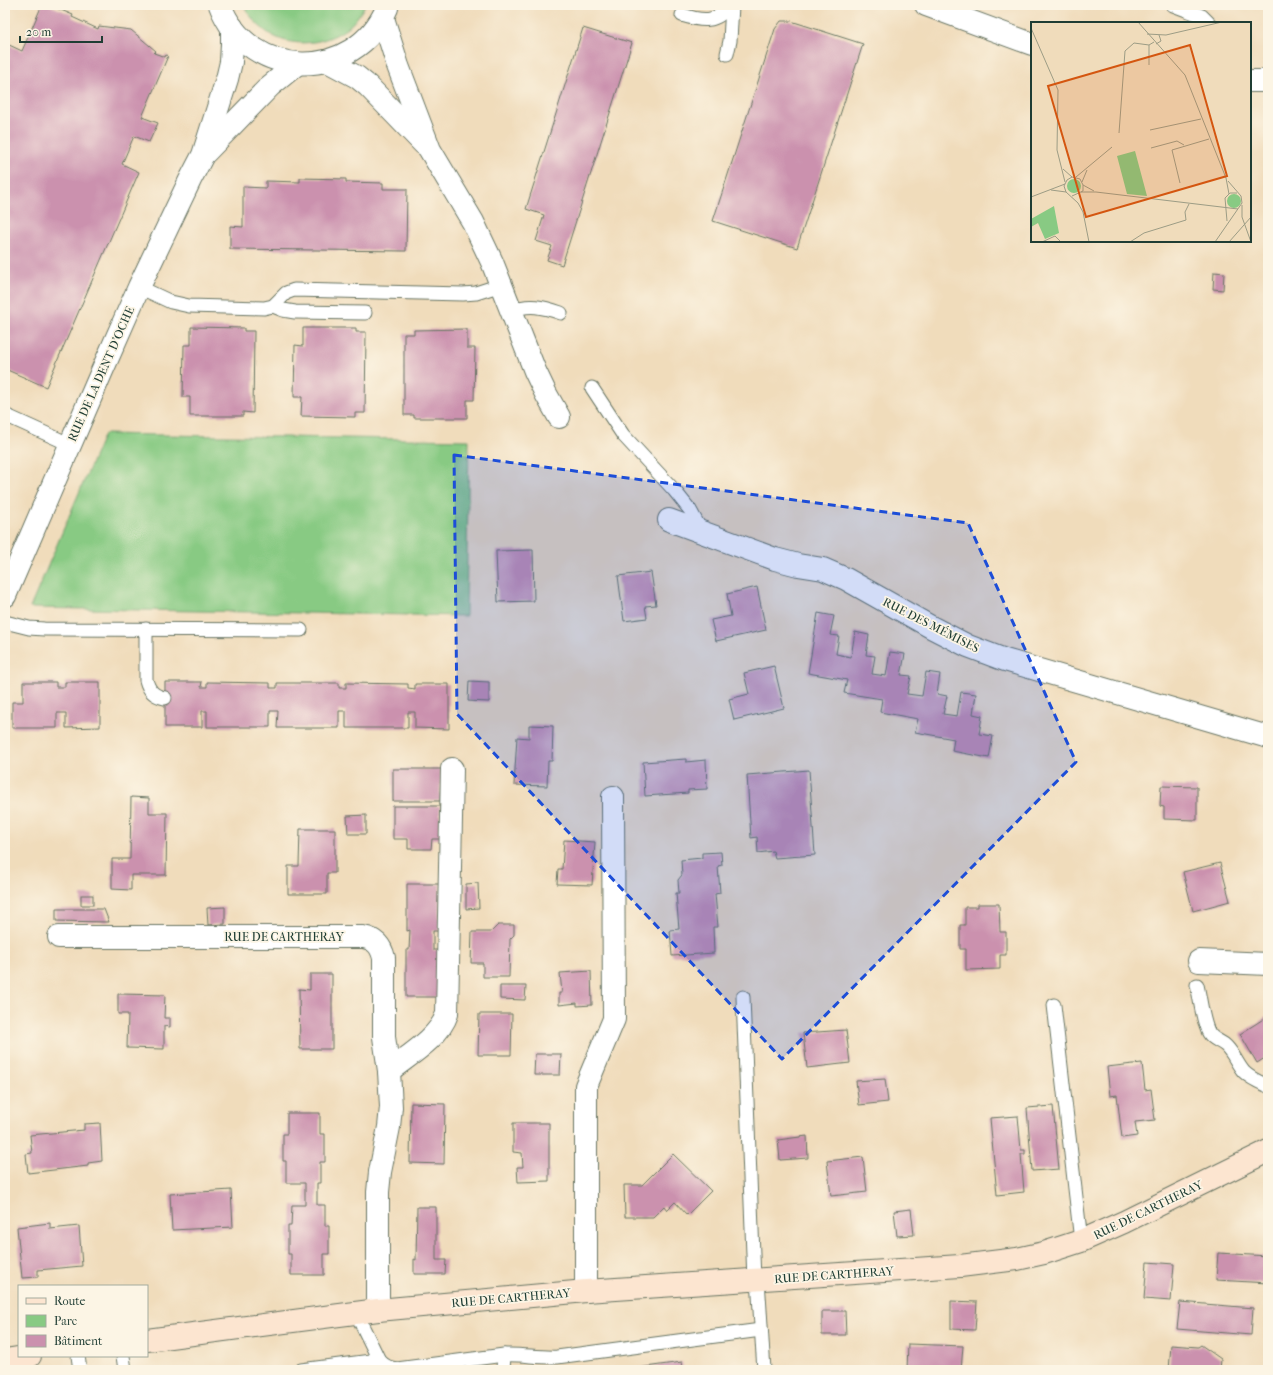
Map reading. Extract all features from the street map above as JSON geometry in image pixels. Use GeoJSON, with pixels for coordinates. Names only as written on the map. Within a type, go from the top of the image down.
{"type":"FeatureCollection","features":[{"type":"Feature","properties":{"kind":"street"},"geometry":{"type":"LineString","coordinates":[[220,5],[232,27],[245,41],[260,53],[279,60],[297,64],[312,64],[344,55],[359,45],[372,33],[386,12]]}},
{"type":"Feature","properties":{"kind":"street"},"geometry":{"type":"LineString","coordinates":[[926,5],[1031,44]]}},
{"type":"Feature","properties":{"kind":"street"},"geometry":{"type":"LineString","coordinates":[[386,12],[398,66],[430,150],[473,222],[492,262],[535,371],[559,417]]}},
{"type":"Feature","properties":{"kind":"street","name":"RUE DE LA DENT D'OCHE"},"geometry":{"type":"LineString","coordinates":[[5,596],[69,444],[140,287],[203,155],[231,62],[232,27]]}},
{"type":"Feature","properties":{"kind":"street"},"geometry":{"type":"LineString","coordinates":[[327,61],[357,77],[368,86],[430,150]]}},
{"type":"Feature","properties":{"kind":"street","name":"RUE DE LA DENT D'OCHE"},"geometry":{"type":"LineString","coordinates":[[203,155],[270,86],[297,64]]}},
{"type":"Feature","properties":{"kind":"street"},"geometry":{"type":"LineString","coordinates":[[1251,81],[1268,81]]}},
{"type":"Feature","properties":{"kind":"street","name":"RUE DES MÉMISES"},"geometry":{"type":"LineString","coordinates":[[669,520],[775,559],[823,569],[846,579],[961,643],[1005,660],[1268,737]]}},
{"type":"Feature","properties":{"kind":"street"},"geometry":{"type":"LineString","coordinates":[[389,1071],[433,1036],[444,1022],[447,1014],[452,769]]}},
{"type":"Feature","properties":{"kind":"street"},"geometry":{"type":"LineString","coordinates":[[586,1291],[586,1086],[614,1019],[613,797]]}},
{"type":"Feature","properties":{"kind":"street","name":"RUE DE CARTHERAY"},"geometry":{"type":"LineString","coordinates":[[59,936],[363,937],[371,938],[378,943],[384,958],[384,1037],[389,1071],[391,1107],[378,1192],[378,1310]]}},
{"type":"Feature","properties":{"kind":"street"},"geometry":{"type":"LineString","coordinates":[[1199,961],[1268,964]]}},
{"type":"Feature","properties":{"kind":"street","name":"RUE DE CARTHERAY"},"geometry":{"type":"LineString","coordinates":[[148,1340],[378,1310],[586,1291],[988,1264],[1044,1253],[1081,1241],[1124,1222],[1268,1151]]}},
{"type":"Feature","properties":{"kind":"street"},"geometry":{"type":"LineString","coordinates":[[5,1360],[24,1357]]}},
{"type":"Feature","properties":{"kind":"lane"},"geometry":{"type":"LineString","coordinates":[[682,15],[702,20],[710,20],[718,17],[731,5]]}},
{"type":"Feature","properties":{"kind":"lane"},"geometry":{"type":"LineString","coordinates":[[727,54],[730,40],[731,5]]}},
{"type":"Feature","properties":{"kind":"lane"},"geometry":{"type":"LineString","coordinates":[[1173,5],[1195,8],[1208,22]]}},
{"type":"Feature","properties":{"kind":"lane"},"geometry":{"type":"LineString","coordinates":[[140,287],[170,302],[189,306],[264,308],[273,306],[286,293],[294,290],[476,294],[501,285]]}},
{"type":"Feature","properties":{"kind":"lane"},"geometry":{"type":"LineString","coordinates":[[273,306],[283,310],[295,312],[365,313]]}},
{"type":"Feature","properties":{"kind":"lane"},"geometry":{"type":"LineString","coordinates":[[511,311],[519,308],[535,306],[561,313]]}},
{"type":"Feature","properties":{"kind":"lane"},"geometry":{"type":"LineString","coordinates":[[592,388],[623,436],[674,490],[690,510],[702,532]]}},
{"type":"Feature","properties":{"kind":"lane"},"geometry":{"type":"LineString","coordinates":[[5,415],[69,444]]}},
{"type":"Feature","properties":{"kind":"lane"},"geometry":{"type":"LineString","coordinates":[[5,622],[29,628],[44,629],[301,630]]}},
{"type":"Feature","properties":{"kind":"lane"},"geometry":{"type":"LineString","coordinates":[[146,629],[146,680],[152,693],[158,697],[165,698]]}},
{"type":"Feature","properties":{"kind":"lane"},"geometry":{"type":"LineString","coordinates":[[1197,985],[1205,1024],[1209,1033],[1216,1040],[1226,1045],[1243,1071],[1251,1078],[1268,1086]]}},
{"type":"Feature","properties":{"kind":"lane"},"geometry":{"type":"LineString","coordinates":[[743,997],[756,1280],[761,1330],[762,1368]]}},
{"type":"Feature","properties":{"kind":"lane"},"geometry":{"type":"LineString","coordinates":[[1054,1005],[1081,1241]]}},
{"type":"Feature","properties":{"kind":"lane"},"geometry":{"type":"LineString","coordinates":[[356,1313],[382,1365]]}},
{"type":"Feature","properties":{"kind":"lane"},"geometry":{"type":"LineString","coordinates":[[301,1370],[382,1365],[397,1369],[504,1355],[544,1358],[557,1357],[761,1330]]}},
{"type":"Feature","properties":{"kind":"lane"},"geometry":{"type":"LineString","coordinates":[[503,1370],[504,1355]]}},
{"type":"Feature","properties":{"kind":"lane"},"geometry":{"type":"LineString","coordinates":[[78,1357],[80,1370]]}},
{"type":"Feature","properties":{"kind":"lane"},"geometry":{"type":"LineString","coordinates":[[122,1357],[125,1370]]}},
{"type":"Feature","properties":{"kind":"highlighted area"},"geometry":{"type":"Polygon","coordinates":[[[454,455],[968,523],[1076,762],[782,1059],[457,714],[454,455]]]}},
{"type":"Feature","properties":{"kind":"green space"},"geometry":{"type":"Polygon","coordinates":[[[243,5],[365,5],[357,18],[346,29],[326,39],[304,43],[282,40],[272,35],[257,24],[243,5]]]}},
{"type":"Feature","properties":{"kind":"green space"},"geometry":{"type":"Polygon","coordinates":[[[104,434],[469,440],[466,616],[30,608],[104,434]]]}},
{"type":"Feature","properties":{"kind":"building"},"geometry":{"type":"Polygon","coordinates":[[[42,5],[49,5],[73,15],[72,17],[98,29],[99,26],[131,30],[156,51],[154,53],[165,57],[166,55],[168,56],[142,117],[158,123],[149,142],[134,136],[122,164],[139,172],[46,387],[5,369],[5,43],[22,51],[42,5]]]}},
{"type":"Feature","properties":{"kind":"building"},"geometry":{"type":"Polygon","coordinates":[[[781,21],[791,21],[863,44],[797,248],[713,221],[775,29],[781,21]]]}},
{"type":"Feature","properties":{"kind":"building"},"geometry":{"type":"Polygon","coordinates":[[[583,28],[632,43],[562,265],[547,260],[552,246],[536,241],[544,215],[526,209],[583,28]]]}},
{"type":"Feature","properties":{"kind":"building"},"geometry":{"type":"Polygon","coordinates":[[[300,178],[346,179],[346,182],[383,183],[383,189],[407,189],[406,251],[230,249],[230,226],[243,227],[243,187],[266,188],[266,181],[300,182],[300,178]]]}},
{"type":"Feature","properties":{"kind":"building"},"geometry":{"type":"Polygon","coordinates":[[[1214,272],[1224,273],[1223,290],[1213,289],[1214,272]]]}},
{"type":"Feature","properties":{"kind":"building"},"geometry":{"type":"Polygon","coordinates":[[[191,327],[244,328],[244,331],[254,331],[253,413],[243,412],[243,416],[190,416],[190,397],[183,397],[184,345],[191,345],[191,327]]]}},
{"type":"Feature","properties":{"kind":"building"},"geometry":{"type":"Polygon","coordinates":[[[303,328],[356,328],[356,332],[366,332],[365,413],[355,413],[355,417],[301,416],[302,397],[294,397],[295,345],[303,346],[303,328]]]}},
{"type":"Feature","properties":{"kind":"building"},"geometry":{"type":"Polygon","coordinates":[[[467,329],[467,348],[475,348],[474,400],[467,400],[467,418],[414,418],[414,415],[404,415],[404,334],[414,334],[414,330],[467,329]]]}},
{"type":"Feature","properties":{"kind":"building"},"geometry":{"type":"Polygon","coordinates":[[[533,550],[534,601],[498,602],[496,551],[533,550]]]}},
{"type":"Feature","properties":{"kind":"building"},"geometry":{"type":"Polygon","coordinates":[[[651,572],[656,605],[645,606],[647,618],[624,621],[618,576],[651,572]]]}},
{"type":"Feature","properties":{"kind":"building"},"geometry":{"type":"Polygon","coordinates":[[[757,587],[766,630],[716,641],[711,620],[731,616],[727,594],[757,587]]]}},
{"type":"Feature","properties":{"kind":"building"},"geometry":{"type":"Polygon","coordinates":[[[818,613],[834,616],[830,635],[839,636],[836,654],[851,657],[855,632],[869,635],[866,655],[875,656],[872,674],[886,676],[890,652],[905,654],[901,675],[911,676],[907,694],[922,696],[926,672],[940,674],[937,694],[947,696],[943,714],[957,716],[961,692],[976,694],[973,714],[982,716],[979,734],[993,736],[989,758],[952,751],[954,739],[915,732],[918,719],[880,712],[882,699],[844,693],[847,680],[808,673],[818,613]]]}},
{"type":"Feature","properties":{"kind":"building"},"geometry":{"type":"Polygon","coordinates":[[[774,666],[784,708],[734,720],[729,699],[749,694],[744,673],[774,666]]]}},
{"type":"Feature","properties":{"kind":"building"},"geometry":{"type":"Polygon","coordinates":[[[469,681],[489,682],[489,702],[468,701],[469,681]]]}},
{"type":"Feature","properties":{"kind":"building"},"geometry":{"type":"Polygon","coordinates":[[[23,682],[56,682],[56,687],[65,687],[65,682],[100,682],[100,727],[66,728],[66,713],[57,713],[57,728],[12,728],[12,702],[23,702],[23,682]]]}},
{"type":"Feature","properties":{"kind":"building"},"geometry":{"type":"Polygon","coordinates":[[[165,682],[202,682],[201,687],[207,687],[207,682],[270,683],[270,688],[277,688],[277,683],[339,683],[339,688],[346,688],[346,683],[408,684],[408,688],[415,689],[415,684],[449,684],[449,729],[415,728],[415,712],[408,712],[408,728],[346,728],[346,711],[339,711],[339,728],[277,728],[278,711],[270,711],[270,727],[207,727],[207,711],[202,711],[202,727],[165,727],[165,682]]]}},
{"type":"Feature","properties":{"kind":"building"},"geometry":{"type":"Polygon","coordinates":[[[529,725],[553,726],[552,761],[548,761],[547,786],[514,785],[517,737],[529,738],[529,725]]]}},
{"type":"Feature","properties":{"kind":"building"},"geometry":{"type":"Polygon","coordinates":[[[686,759],[686,762],[706,760],[707,789],[688,790],[688,793],[645,796],[643,762],[686,759]]]}},
{"type":"Feature","properties":{"kind":"building"},"geometry":{"type":"Polygon","coordinates":[[[393,769],[441,769],[440,801],[393,801],[393,769]]]}},
{"type":"Feature","properties":{"kind":"building"},"geometry":{"type":"Polygon","coordinates":[[[809,770],[815,855],[775,858],[773,851],[758,853],[757,837],[751,838],[747,775],[809,770]]]}},
{"type":"Feature","properties":{"kind":"building"},"geometry":{"type":"Polygon","coordinates":[[[1161,786],[1197,787],[1197,820],[1164,819],[1164,807],[1160,806],[1161,786]]]}},
{"type":"Feature","properties":{"kind":"building"},"geometry":{"type":"Polygon","coordinates":[[[131,797],[149,798],[149,813],[167,813],[166,875],[131,875],[131,890],[112,889],[112,859],[130,859],[131,797]]]}},
{"type":"Feature","properties":{"kind":"building"},"geometry":{"type":"Polygon","coordinates":[[[393,806],[440,806],[440,839],[432,839],[431,849],[408,849],[408,839],[393,839],[393,806]]]}},
{"type":"Feature","properties":{"kind":"building"},"geometry":{"type":"Polygon","coordinates":[[[366,815],[366,834],[348,834],[347,816],[366,815]]]}},
{"type":"Feature","properties":{"kind":"building"},"geometry":{"type":"Polygon","coordinates":[[[300,829],[335,829],[335,873],[327,873],[327,894],[288,894],[288,866],[299,866],[300,829]]]}},
{"type":"Feature","properties":{"kind":"building"},"geometry":{"type":"Polygon","coordinates":[[[564,840],[595,842],[592,885],[557,884],[558,869],[562,869],[564,840]]]}},
{"type":"Feature","properties":{"kind":"building"},"geometry":{"type":"Polygon","coordinates":[[[721,852],[722,865],[718,866],[720,893],[715,894],[718,927],[713,927],[714,953],[672,956],[670,930],[679,929],[676,893],[679,893],[678,880],[682,875],[681,860],[702,858],[702,853],[721,852]]]}},
{"type":"Feature","properties":{"kind":"building"},"geometry":{"type":"Polygon","coordinates":[[[1220,863],[1230,901],[1193,911],[1183,872],[1220,863]]]}},
{"type":"Feature","properties":{"kind":"building"},"geometry":{"type":"Polygon","coordinates":[[[478,883],[479,908],[466,909],[466,884],[478,883]]]}},
{"type":"Feature","properties":{"kind":"building"},"geometry":{"type":"Polygon","coordinates":[[[407,884],[440,884],[439,931],[433,931],[433,950],[439,950],[438,997],[406,997],[406,950],[409,950],[410,930],[407,931],[407,884]]]}},
{"type":"Feature","properties":{"kind":"building"},"geometry":{"type":"Polygon","coordinates":[[[81,895],[93,895],[93,905],[81,905],[81,895]]]}},
{"type":"Feature","properties":{"kind":"building"},"geometry":{"type":"Polygon","coordinates":[[[978,904],[999,904],[1000,932],[1006,932],[1006,955],[1000,955],[1000,969],[966,970],[966,949],[960,949],[960,925],[965,925],[965,907],[978,907],[978,904]]]}},
{"type":"Feature","properties":{"kind":"building"},"geometry":{"type":"Polygon","coordinates":[[[225,907],[225,924],[208,925],[207,908],[225,907]]]}},
{"type":"Feature","properties":{"kind":"building"},"geometry":{"type":"Polygon","coordinates":[[[56,909],[104,909],[109,922],[56,921],[56,909]]]}},
{"type":"Feature","properties":{"kind":"building"},"geometry":{"type":"Polygon","coordinates":[[[498,925],[514,925],[514,935],[510,939],[509,977],[483,977],[483,963],[471,963],[472,932],[491,932],[498,925]]]}},
{"type":"Feature","properties":{"kind":"building"},"geometry":{"type":"Polygon","coordinates":[[[591,971],[592,1005],[577,1006],[577,1003],[559,1005],[559,993],[562,993],[560,973],[591,971]]]}},
{"type":"Feature","properties":{"kind":"building"},"geometry":{"type":"Polygon","coordinates":[[[310,974],[332,974],[332,1049],[300,1049],[299,989],[310,990],[310,974]]]}},
{"type":"Feature","properties":{"kind":"building"},"geometry":{"type":"Polygon","coordinates":[[[500,986],[526,986],[525,1000],[500,999],[500,986]]]}},
{"type":"Feature","properties":{"kind":"building"},"geometry":{"type":"Polygon","coordinates":[[[118,994],[165,995],[164,1018],[170,1018],[170,1027],[164,1026],[164,1049],[127,1048],[128,1014],[118,1014],[118,994]]]}},
{"type":"Feature","properties":{"kind":"building"},"geometry":{"type":"Polygon","coordinates":[[[479,1014],[512,1014],[511,1055],[478,1055],[479,1014]]]}},
{"type":"Feature","properties":{"kind":"building"},"geometry":{"type":"Polygon","coordinates":[[[1268,1016],[1268,1056],[1257,1063],[1240,1034],[1268,1016]]]}},
{"type":"Feature","properties":{"kind":"building"},"geometry":{"type":"Polygon","coordinates":[[[846,1030],[850,1063],[807,1068],[803,1033],[846,1030]]]}},
{"type":"Feature","properties":{"kind":"building"},"geometry":{"type":"Polygon","coordinates":[[[535,1054],[561,1054],[560,1075],[534,1075],[535,1054]]]}},
{"type":"Feature","properties":{"kind":"building"},"geometry":{"type":"Polygon","coordinates":[[[1142,1063],[1145,1090],[1151,1089],[1155,1120],[1135,1122],[1137,1136],[1122,1138],[1117,1095],[1110,1096],[1107,1067],[1142,1063]]]}},
{"type":"Feature","properties":{"kind":"building"},"geometry":{"type":"Polygon","coordinates":[[[885,1079],[888,1102],[859,1105],[856,1081],[885,1079]]]}},
{"type":"Feature","properties":{"kind":"building"},"geometry":{"type":"Polygon","coordinates":[[[411,1103],[445,1104],[444,1164],[410,1163],[411,1103]]]}},
{"type":"Feature","properties":{"kind":"building"},"geometry":{"type":"Polygon","coordinates":[[[1053,1106],[1059,1169],[1032,1171],[1027,1108],[1053,1106]]]}},
{"type":"Feature","properties":{"kind":"building"},"geometry":{"type":"Polygon","coordinates":[[[287,1113],[320,1113],[320,1134],[325,1134],[325,1162],[320,1162],[320,1183],[317,1183],[317,1205],[325,1205],[325,1226],[329,1226],[329,1254],[324,1254],[324,1275],[291,1275],[291,1254],[288,1254],[288,1226],[291,1226],[292,1205],[305,1205],[305,1183],[286,1183],[286,1161],[283,1161],[283,1134],[287,1134],[287,1113]]]}},
{"type":"Feature","properties":{"kind":"building"},"geometry":{"type":"Polygon","coordinates":[[[1018,1116],[1021,1150],[1025,1150],[1025,1154],[1021,1154],[1024,1192],[997,1195],[990,1118],[1018,1116]]]}},
{"type":"Feature","properties":{"kind":"building"},"geometry":{"type":"Polygon","coordinates":[[[100,1123],[102,1161],[88,1163],[88,1166],[28,1173],[26,1154],[32,1153],[30,1135],[84,1130],[84,1124],[100,1123]]]}},
{"type":"Feature","properties":{"kind":"building"},"geometry":{"type":"Polygon","coordinates":[[[513,1123],[549,1123],[549,1181],[518,1182],[517,1167],[523,1167],[522,1153],[513,1152],[513,1123]]]}},
{"type":"Feature","properties":{"kind":"building"},"geometry":{"type":"Polygon","coordinates":[[[807,1136],[808,1158],[780,1160],[778,1140],[807,1136]]]}},
{"type":"Feature","properties":{"kind":"building"},"geometry":{"type":"Polygon","coordinates":[[[673,1154],[711,1191],[687,1215],[675,1202],[667,1210],[664,1206],[653,1217],[625,1217],[624,1185],[642,1185],[673,1154]]]}},
{"type":"Feature","properties":{"kind":"building"},"geometry":{"type":"Polygon","coordinates":[[[863,1157],[867,1192],[831,1196],[827,1161],[863,1157]]]}},
{"type":"Feature","properties":{"kind":"building"},"geometry":{"type":"Polygon","coordinates":[[[231,1190],[233,1227],[172,1230],[170,1194],[231,1190]]]}},
{"type":"Feature","properties":{"kind":"building"},"geometry":{"type":"Polygon","coordinates":[[[417,1207],[436,1207],[436,1260],[446,1260],[445,1274],[414,1274],[414,1259],[416,1260],[417,1207]]]}},
{"type":"Feature","properties":{"kind":"building"},"geometry":{"type":"Polygon","coordinates":[[[911,1209],[914,1235],[897,1236],[894,1211],[911,1209]]]}},
{"type":"Feature","properties":{"kind":"building"},"geometry":{"type":"Polygon","coordinates":[[[50,1223],[50,1229],[79,1226],[82,1266],[38,1270],[38,1277],[22,1278],[17,1227],[50,1223]]]}},
{"type":"Feature","properties":{"kind":"building"},"geometry":{"type":"Polygon","coordinates":[[[1218,1253],[1268,1256],[1268,1283],[1216,1280],[1218,1253]]]}},
{"type":"Feature","properties":{"kind":"building"},"geometry":{"type":"Polygon","coordinates":[[[1147,1262],[1174,1264],[1171,1301],[1144,1299],[1147,1262]]]}},
{"type":"Feature","properties":{"kind":"building"},"geometry":{"type":"Polygon","coordinates":[[[951,1301],[977,1302],[975,1330],[951,1329],[951,1301]]]}},
{"type":"Feature","properties":{"kind":"building"},"geometry":{"type":"Polygon","coordinates":[[[1180,1302],[1253,1308],[1251,1335],[1177,1329],[1180,1302]]]}},
{"type":"Feature","properties":{"kind":"building"},"geometry":{"type":"Polygon","coordinates":[[[822,1311],[845,1311],[846,1335],[822,1335],[822,1311]]]}},
{"type":"Feature","properties":{"kind":"building"},"geometry":{"type":"Polygon","coordinates":[[[908,1344],[963,1346],[961,1370],[907,1370],[908,1344]]]}},
{"type":"Feature","properties":{"kind":"building"},"geometry":{"type":"Polygon","coordinates":[[[1171,1345],[1198,1347],[1201,1345],[1221,1359],[1220,1370],[1169,1370],[1171,1345]]]}},
{"type":"Feature","properties":{"kind":"building"},"geometry":{"type":"Polygon","coordinates":[[[682,1362],[683,1370],[631,1370],[631,1369],[682,1362]]]}},
{"type":"Feature","properties":{"kind":"building"},"geometry":{"type":"Polygon","coordinates":[[[527,1367],[527,1370],[512,1370],[512,1369],[527,1367]]]}}]}
